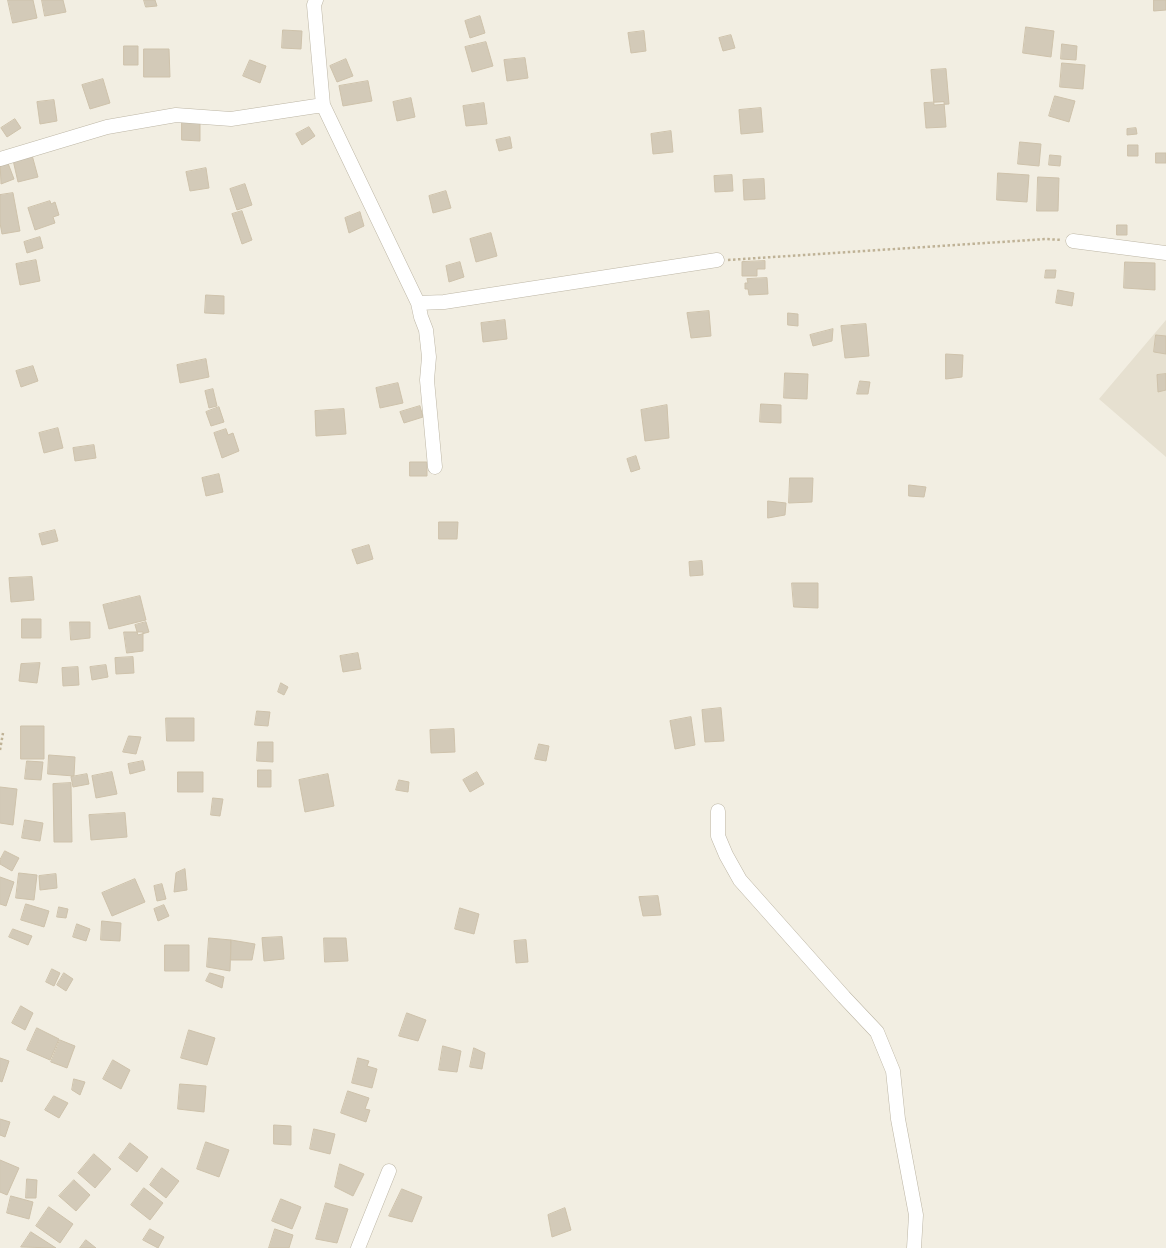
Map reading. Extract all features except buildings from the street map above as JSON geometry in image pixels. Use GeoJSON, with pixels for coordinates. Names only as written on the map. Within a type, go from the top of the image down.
{"type":"FeatureCollection","features":[{"type":"Feature","properties":{"kind":"street"},"geometry":{"type":"LineString","coordinates":[[316,0],[314,5],[323,105],[418,303],[420,317],[426,330],[429,357],[427,380],[435,467]]}},
{"type":"Feature","properties":{"kind":"street"},"geometry":{"type":"LineString","coordinates":[[0,159],[107,127],[176,116],[232,119],[323,105]]}},
{"type":"Feature","properties":{"kind":"street"},"geometry":{"type":"LineString","coordinates":[[1073,241],[1166,253]]}},
{"type":"Feature","properties":{"kind":"street"},"geometry":{"type":"LineString","coordinates":[[418,303],[444,302],[716,260]]}},
{"type":"Feature","properties":{"kind":"street"},"geometry":{"type":"LineString","coordinates":[[718,811],[718,836],[740,880],[844,997],[878,1032],[893,1071],[898,1119],[916,1215],[914,1248]]}},
{"type":"Feature","properties":{"kind":"street"},"geometry":{"type":"LineString","coordinates":[[358,1248],[389,1171]]}},
{"type":"Feature","properties":{"kind":"path"},"geometry":{"type":"LineString","coordinates":[[716,260],[1046,240],[1073,241]]}},
{"type":"Feature","properties":{"kind":"path"},"geometry":{"type":"LineString","coordinates":[[0,750],[3,733]]}},
{"type":"Feature","properties":{"kind":"shaded area"},"geometry":{"type":"Polygon","coordinates":[[[1166,320],[1166,457],[1099,399],[1166,320]]]}}]}
